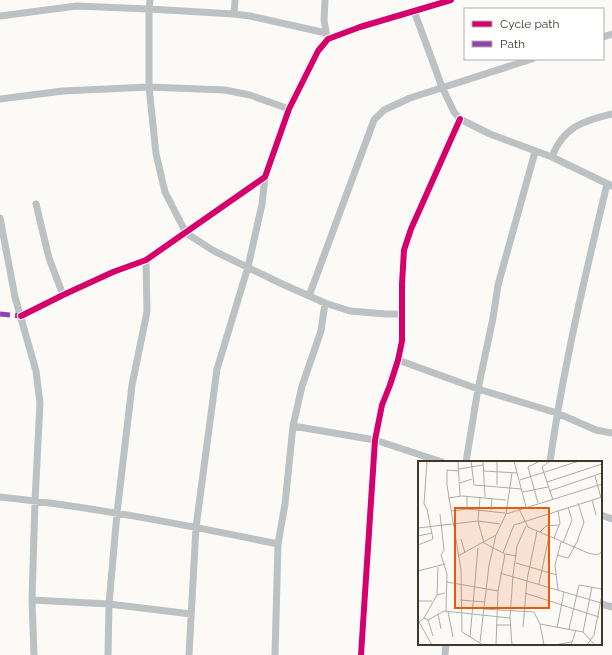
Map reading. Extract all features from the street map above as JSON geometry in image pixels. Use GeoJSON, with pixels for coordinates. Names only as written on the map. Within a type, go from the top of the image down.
{"type":"FeatureCollection","features":[{"type":"Feature","properties":{"kind":"street"},"geometry":{"type":"LineString","coordinates":[[150,0],[148,9],[148,87],[156,154],[165,192],[186,233],[214,251],[325,303],[350,310],[386,314],[402,314]]}},
{"type":"Feature","properties":{"kind":"street"},"geometry":{"type":"LineString","coordinates":[[234,14],[235,0]]}},
{"type":"Feature","properties":{"kind":"street"},"geometry":{"type":"LineString","coordinates":[[189,655],[196,527],[217,369],[248,268],[262,204],[265,177],[289,109],[327,36],[324,20],[325,0]]}},
{"type":"Feature","properties":{"kind":"street"},"geometry":{"type":"LineString","coordinates":[[0,16],[77,3],[234,14],[264,19],[314,31],[327,36],[451,0]]}},
{"type":"Feature","properties":{"kind":"street"},"geometry":{"type":"LineString","coordinates":[[414,11],[442,87],[454,112],[460,120],[490,134],[535,152],[552,157],[609,185],[573,327],[569,356],[557,413],[550,461]]}},
{"type":"Feature","properties":{"kind":"street"},"geometry":{"type":"LineString","coordinates":[[310,296],[374,120],[384,110],[410,98],[529,60]]}},
{"type":"Feature","properties":{"kind":"street"},"geometry":{"type":"LineString","coordinates":[[0,99],[63,91],[148,87],[225,90],[250,95],[289,109]]}},
{"type":"Feature","properties":{"kind":"street"},"geometry":{"type":"LineString","coordinates":[[552,157],[555,147],[567,132],[590,120],[612,114]]}},
{"type":"Feature","properties":{"kind":"street"},"geometry":{"type":"LineString","coordinates":[[361,655],[375,440],[382,405],[398,360],[402,341],[404,250],[410,229],[460,120]]}},
{"type":"Feature","properties":{"kind":"street"},"geometry":{"type":"LineString","coordinates":[[466,461],[498,285],[535,152]]}},
{"type":"Feature","properties":{"kind":"street"},"geometry":{"type":"LineString","coordinates":[[21,316],[113,272],[146,260],[265,177]]}},
{"type":"Feature","properties":{"kind":"street"},"geometry":{"type":"LineString","coordinates":[[36,204],[49,258],[63,295]]}},
{"type":"Feature","properties":{"kind":"street"},"geometry":{"type":"LineString","coordinates":[[0,218],[14,291],[36,371],[40,403],[32,600],[34,655]]}},
{"type":"Feature","properties":{"kind":"street"},"geometry":{"type":"LineString","coordinates":[[108,655],[109,604],[117,513],[132,385],[147,312],[146,260]]}},
{"type":"Feature","properties":{"kind":"street"},"geometry":{"type":"LineString","coordinates":[[275,655],[278,544],[285,504],[293,426],[302,386],[321,331],[325,303]]}},
{"type":"Feature","properties":{"kind":"street"},"geometry":{"type":"LineString","coordinates":[[398,360],[478,389],[557,413],[596,430],[612,433]]}},
{"type":"Feature","properties":{"kind":"street"},"geometry":{"type":"LineString","coordinates":[[293,426],[375,440],[439,461]]}},
{"type":"Feature","properties":{"kind":"street"},"geometry":{"type":"LineString","coordinates":[[0,497],[35,500],[117,513],[278,544]]}},
{"type":"Feature","properties":{"kind":"street"},"geometry":{"type":"LineString","coordinates":[[602,516],[612,519]]}},
{"type":"Feature","properties":{"kind":"street"},"geometry":{"type":"LineString","coordinates":[[32,600],[109,604],[191,614]]}},
{"type":"Feature","properties":{"kind":"street"},"geometry":{"type":"LineString","coordinates":[[602,604],[612,607]]}},
{"type":"Feature","properties":{"kind":"street"},"geometry":{"type":"LineString","coordinates":[[445,655],[446,645]]}},
{"type":"Feature","properties":{"kind":"marked path"},"geometry":{"type":"LineString","coordinates":[[0,314],[21,316]]}},
{"type":"Feature","properties":{"kind":"cycle path"},"geometry":{"type":"LineString","coordinates":[[21,316],[113,272],[146,260],[265,177],[289,109],[318,51],[328,39],[360,27],[451,0]]}},
{"type":"Feature","properties":{"kind":"cycle path"},"geometry":{"type":"LineString","coordinates":[[361,655],[375,440],[382,405],[398,360],[402,341],[402,284],[404,250],[411,229],[460,119]]}}]}
